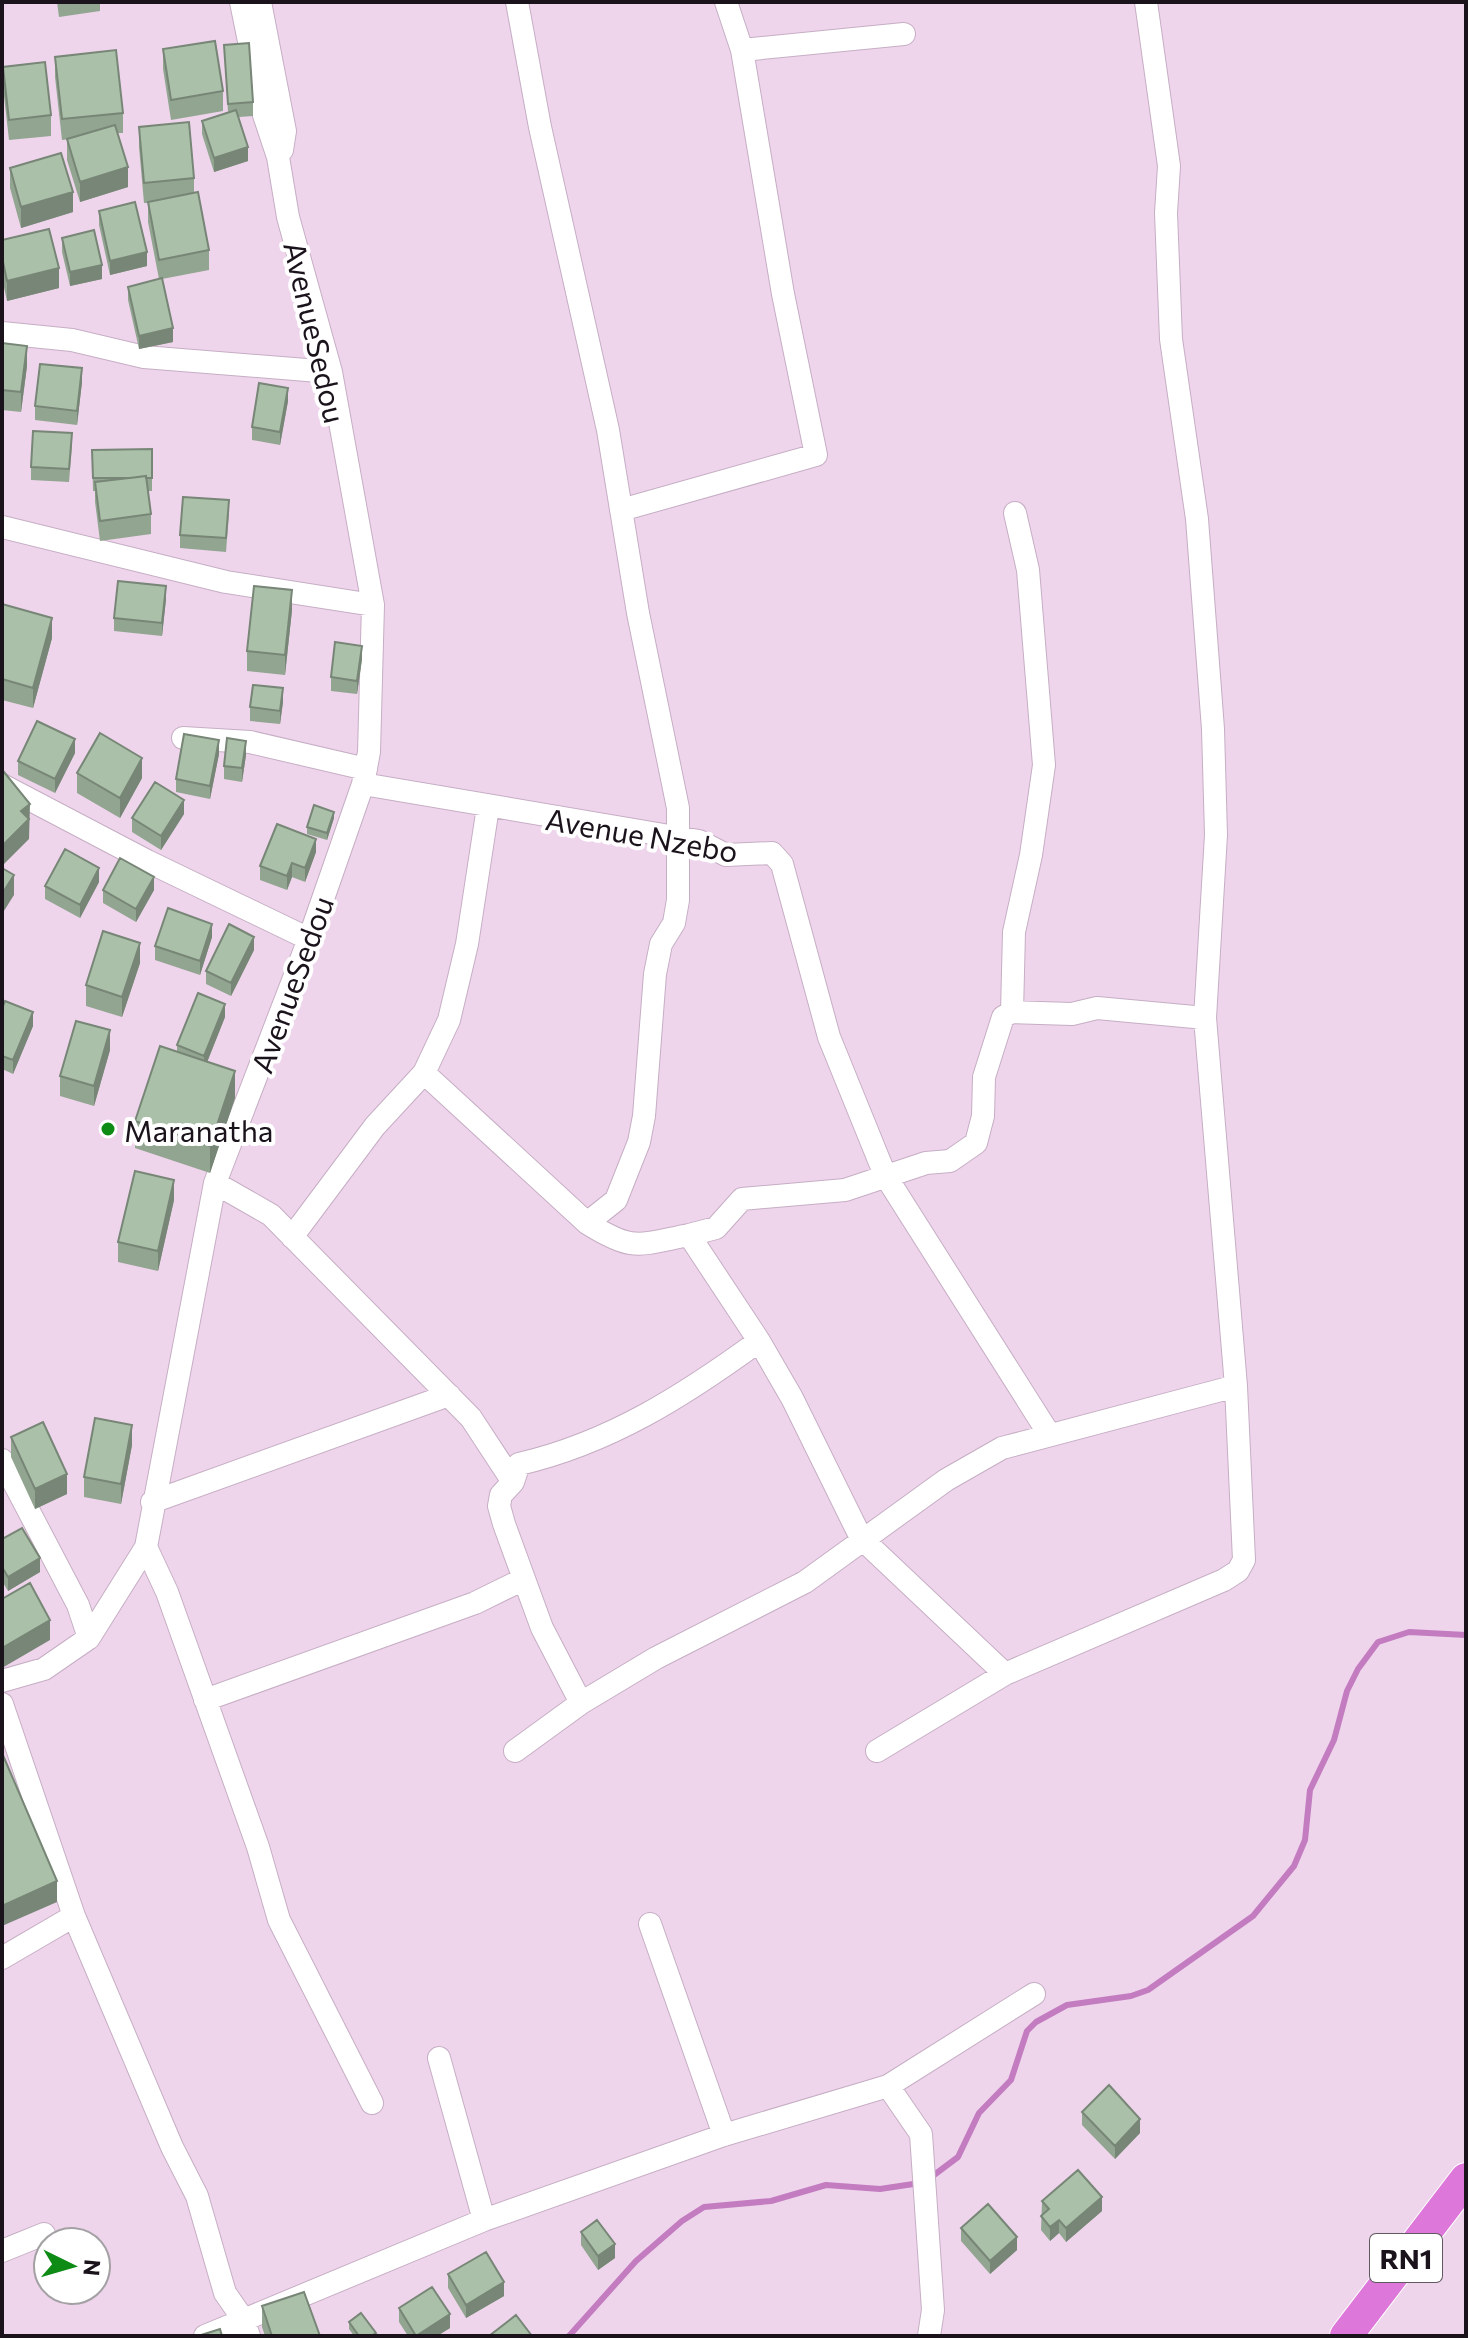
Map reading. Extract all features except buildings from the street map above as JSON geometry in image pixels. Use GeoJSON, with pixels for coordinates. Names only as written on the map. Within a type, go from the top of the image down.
{"type":"FeatureCollection","features":[{"type":"Feature","properties":{"kind":"highway","name":"RN1"},"geometry":{"type":"LineString","coordinates":[[1346,2336],[1466,2179]]}},
{"type":"Feature","properties":{"kind":"street"},"geometry":{"type":"LineString","coordinates":[[241,2],[264,115],[278,157]]}},
{"type":"Feature","properties":{"kind":"street"},"geometry":{"type":"LineString","coordinates":[[260,2],[285,131],[278,157]]}},
{"type":"Feature","properties":{"kind":"street"},"geometry":{"type":"LineString","coordinates":[[517,2],[540,127],[608,430],[638,613],[672,771],[678,839],[678,900],[674,923],[661,944],[655,974],[644,1116],[639,1142],[616,1200],[587,1223]]}},
{"type":"Feature","properties":{"kind":"street"},"geometry":{"type":"LineString","coordinates":[[621,510],[816,455],[783,294],[742,50],[726,2]]}},
{"type":"Feature","properties":{"kind":"street"},"geometry":{"type":"LineString","coordinates":[[877,1751],[1005,1674],[1238,1571],[1244,1560],[1236,1386],[1205,1018],[1216,835],[1212,715],[1197,519],[1171,339],[1166,213],[1169,166],[1146,2]]}},
{"type":"Feature","properties":{"kind":"street"},"geometry":{"type":"LineString","coordinates":[[742,50],[904,34]]}},
{"type":"Feature","properties":{"kind":"street","name":"AvenueSedou"},"geometry":{"type":"LineString","coordinates":[[2,1681],[44,1669],[89,1638],[146,1547],[152,1502],[215,1183],[309,939],[364,777],[373,680],[373,605],[331,372],[288,217],[278,157]]}},
{"type":"Feature","properties":{"kind":"street"},"geometry":{"type":"LineString","coordinates":[[2,333],[72,340],[144,357],[331,372]]}},
{"type":"Feature","properties":{"kind":"street"},"geometry":{"type":"LineString","coordinates":[[1012,1012],[1014,932],[1031,855],[1044,765],[1028,570],[1015,513]]}},
{"type":"Feature","properties":{"kind":"street"},"geometry":{"type":"LineString","coordinates":[[2,527],[226,582],[373,605]]}},
{"type":"Feature","properties":{"kind":"street","name":"Avenue Nzebo"},"geometry":{"type":"LineString","coordinates":[[183,738],[272,745],[364,777],[488,807],[699,841],[726,855],[772,853],[782,864],[829,1037],[885,1175]]}},
{"type":"Feature","properties":{"kind":"street"},"geometry":{"type":"LineString","coordinates":[[2,785],[147,861],[309,939]]}},
{"type":"Feature","properties":{"kind":"street"},"geometry":{"type":"LineString","coordinates":[[292,1237],[375,1126],[424,1073],[449,1020],[467,944],[488,807]]}},
{"type":"Feature","properties":{"kind":"street"},"geometry":{"type":"LineString","coordinates":[[424,1073],[587,1223],[630,1247],[716,1228],[742,1199],[834,1191],[926,1163],[950,1161],[976,1143],[983,1116],[988,1061],[1003,1017],[1012,1012],[1062,1014],[1097,1008],[1205,1018]]}},
{"type":"Feature","properties":{"kind":"street"},"geometry":{"type":"LineString","coordinates":[[885,1175],[1049,1434]]}},
{"type":"Feature","properties":{"kind":"street"},"geometry":{"type":"LineString","coordinates":[[215,1183],[271,1215],[471,1418],[513,1482]]}},
{"type":"Feature","properties":{"kind":"street"},"geometry":{"type":"LineString","coordinates":[[689,1235],[759,1341],[792,1398],[861,1538],[1005,1674]]}},
{"type":"Feature","properties":{"kind":"street"},"geometry":{"type":"LineString","coordinates":[[581,1703],[542,1628],[499,1506],[501,1495],[513,1482],[519,1464],[556,1455],[618,1430],[692,1390],[759,1341]]}},
{"type":"Feature","properties":{"kind":"street"},"geometry":{"type":"LineString","coordinates":[[515,1751],[581,1703],[656,1658],[805,1582],[861,1538],[900,1515],[946,1480],[1002,1448],[1236,1386]]}},
{"type":"Feature","properties":{"kind":"street"},"geometry":{"type":"LineString","coordinates":[[152,1502],[449,1395]]}},
{"type":"Feature","properties":{"kind":"street"},"geometry":{"type":"LineString","coordinates":[[2,1460],[78,1605],[89,1638]]}},
{"type":"Feature","properties":{"kind":"street"},"geometry":{"type":"LineString","coordinates":[[146,1547],[167,1592],[258,1847],[279,1920],[372,2103]]}},
{"type":"Feature","properties":{"kind":"street"},"geometry":{"type":"LineString","coordinates":[[205,1700],[475,1603],[524,1579]]}},
{"type":"Feature","properties":{"kind":"street"},"geometry":{"type":"LineString","coordinates":[[2,1704],[74,1916],[172,2147],[197,2196],[225,2293],[246,2328]]}},
{"type":"Feature","properties":{"kind":"street"},"geometry":{"type":"LineString","coordinates":[[2,1958],[74,1916]]}},
{"type":"Feature","properties":{"kind":"street"},"geometry":{"type":"LineString","coordinates":[[650,1924],[724,2135]]}},
{"type":"Feature","properties":{"kind":"street"},"geometry":{"type":"LineString","coordinates":[[205,2336],[246,2328],[484,2220],[724,2135],[888,2086],[1034,1994]]}},
{"type":"Feature","properties":{"kind":"street"},"geometry":{"type":"LineString","coordinates":[[439,2058],[484,2220]]}},
{"type":"Feature","properties":{"kind":"street"},"geometry":{"type":"LineString","coordinates":[[888,2086],[921,2134],[933,2310],[929,2336]]}},
{"type":"Feature","properties":{"kind":"street"},"geometry":{"type":"LineString","coordinates":[[2,2251],[32,2239]]}},
{"type":"Feature","properties":{"kind":"waterway"},"geometry":{"type":"LineString","coordinates":[[930,2178],[958,2157],[979,2113],[1011,2080],[1027,2031],[1036,2022],[1067,2005],[1131,1996],[1148,1990],[1253,1916],[1294,1866],[1305,1840],[1310,1790],[1334,1740],[1347,1691],[1358,1669],[1378,1642],[1409,1632],[1466,1635]]}},
{"type":"Feature","properties":{"kind":"waterway"},"geometry":{"type":"LineString","coordinates":[[569,2336],[636,2261],[682,2221],[704,2207],[771,2201],[826,2185],[880,2189],[920,2183]]}},
{"type":"Feature","properties":{"kind":"place","name":"Maranatha"},"geometry":{"type":"Point","coordinates":[108,1129]}}]}
